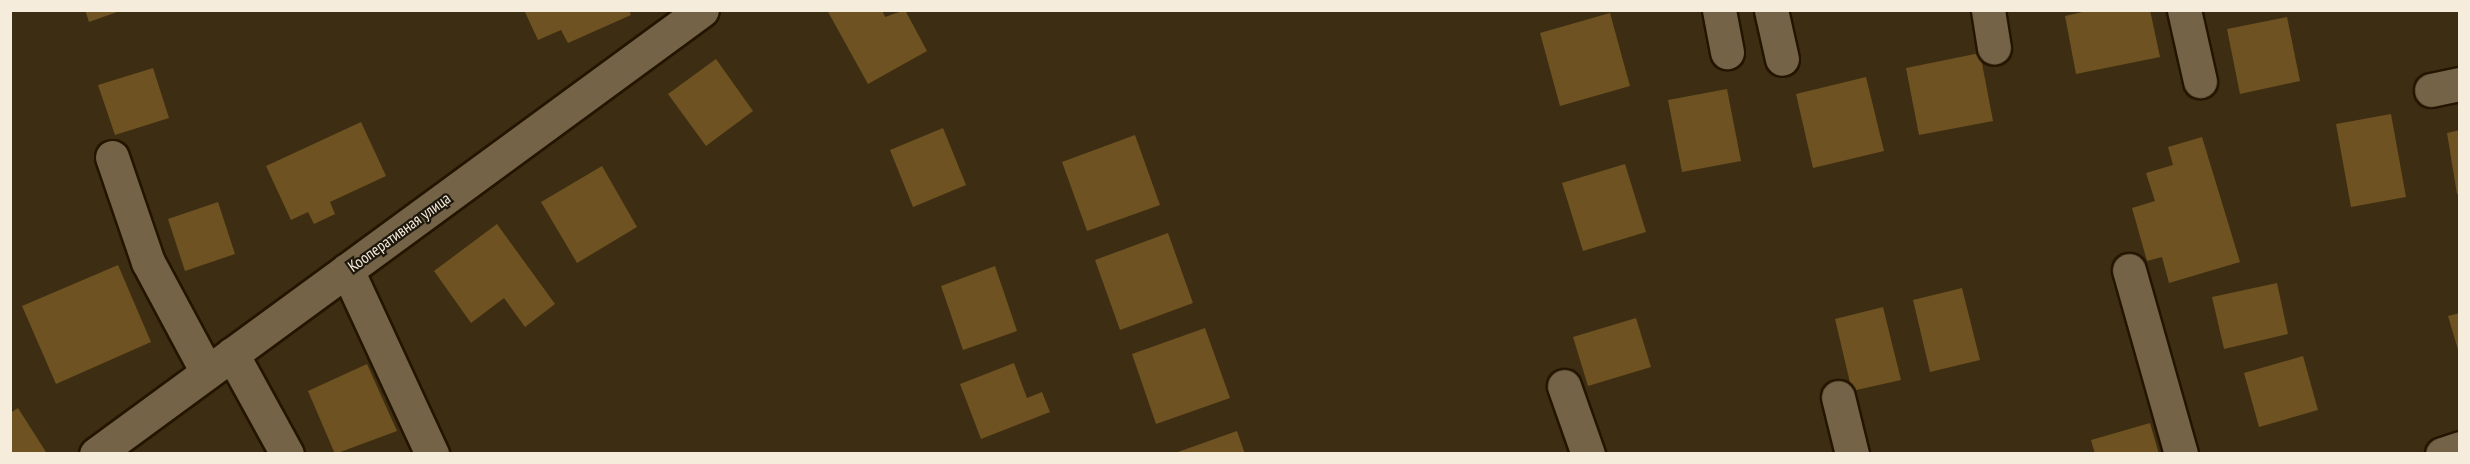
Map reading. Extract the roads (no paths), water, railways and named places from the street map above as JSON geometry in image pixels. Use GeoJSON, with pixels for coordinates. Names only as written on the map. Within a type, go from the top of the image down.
{"type":"FeatureCollection","features":[{"type":"Feature","properties":{"kind":"street","name":"Кооперативная улица"},"geometry":{"type":"LineString","coordinates":[[96,453],[702,10]]}},
{"type":"Feature","properties":{"kind":"street"},"geometry":{"type":"LineString","coordinates":[[1719,10],[1727,52]]}},
{"type":"Feature","properties":{"kind":"street"},"geometry":{"type":"LineString","coordinates":[[1771,10],[1782,59]]}},
{"type":"Feature","properties":{"kind":"street"},"geometry":{"type":"LineString","coordinates":[[1988,10],[1994,48]]}},
{"type":"Feature","properties":{"kind":"street"},"geometry":{"type":"LineString","coordinates":[[2184,10],[2200,81]]}},
{"type":"Feature","properties":{"kind":"street"},"geometry":{"type":"LineString","coordinates":[[112,157],[148,262],[287,453]]}},
{"type":"Feature","properties":{"kind":"street"},"geometry":{"type":"LineString","coordinates":[[347,270],[432,453]]}},
{"type":"Feature","properties":{"kind":"street"},"geometry":{"type":"LineString","coordinates":[[2129,270],[2181,453]]}},
{"type":"Feature","properties":{"kind":"street"},"geometry":{"type":"LineString","coordinates":[[1564,386],[1588,453]]}},
{"type":"Feature","properties":{"kind":"street"},"geometry":{"type":"LineString","coordinates":[[1838,397],[1852,453]]}},
{"type":"Feature","properties":{"kind":"street"},"geometry":{"type":"LineString","coordinates":[[2442,453],[2460,448]]}}]}
